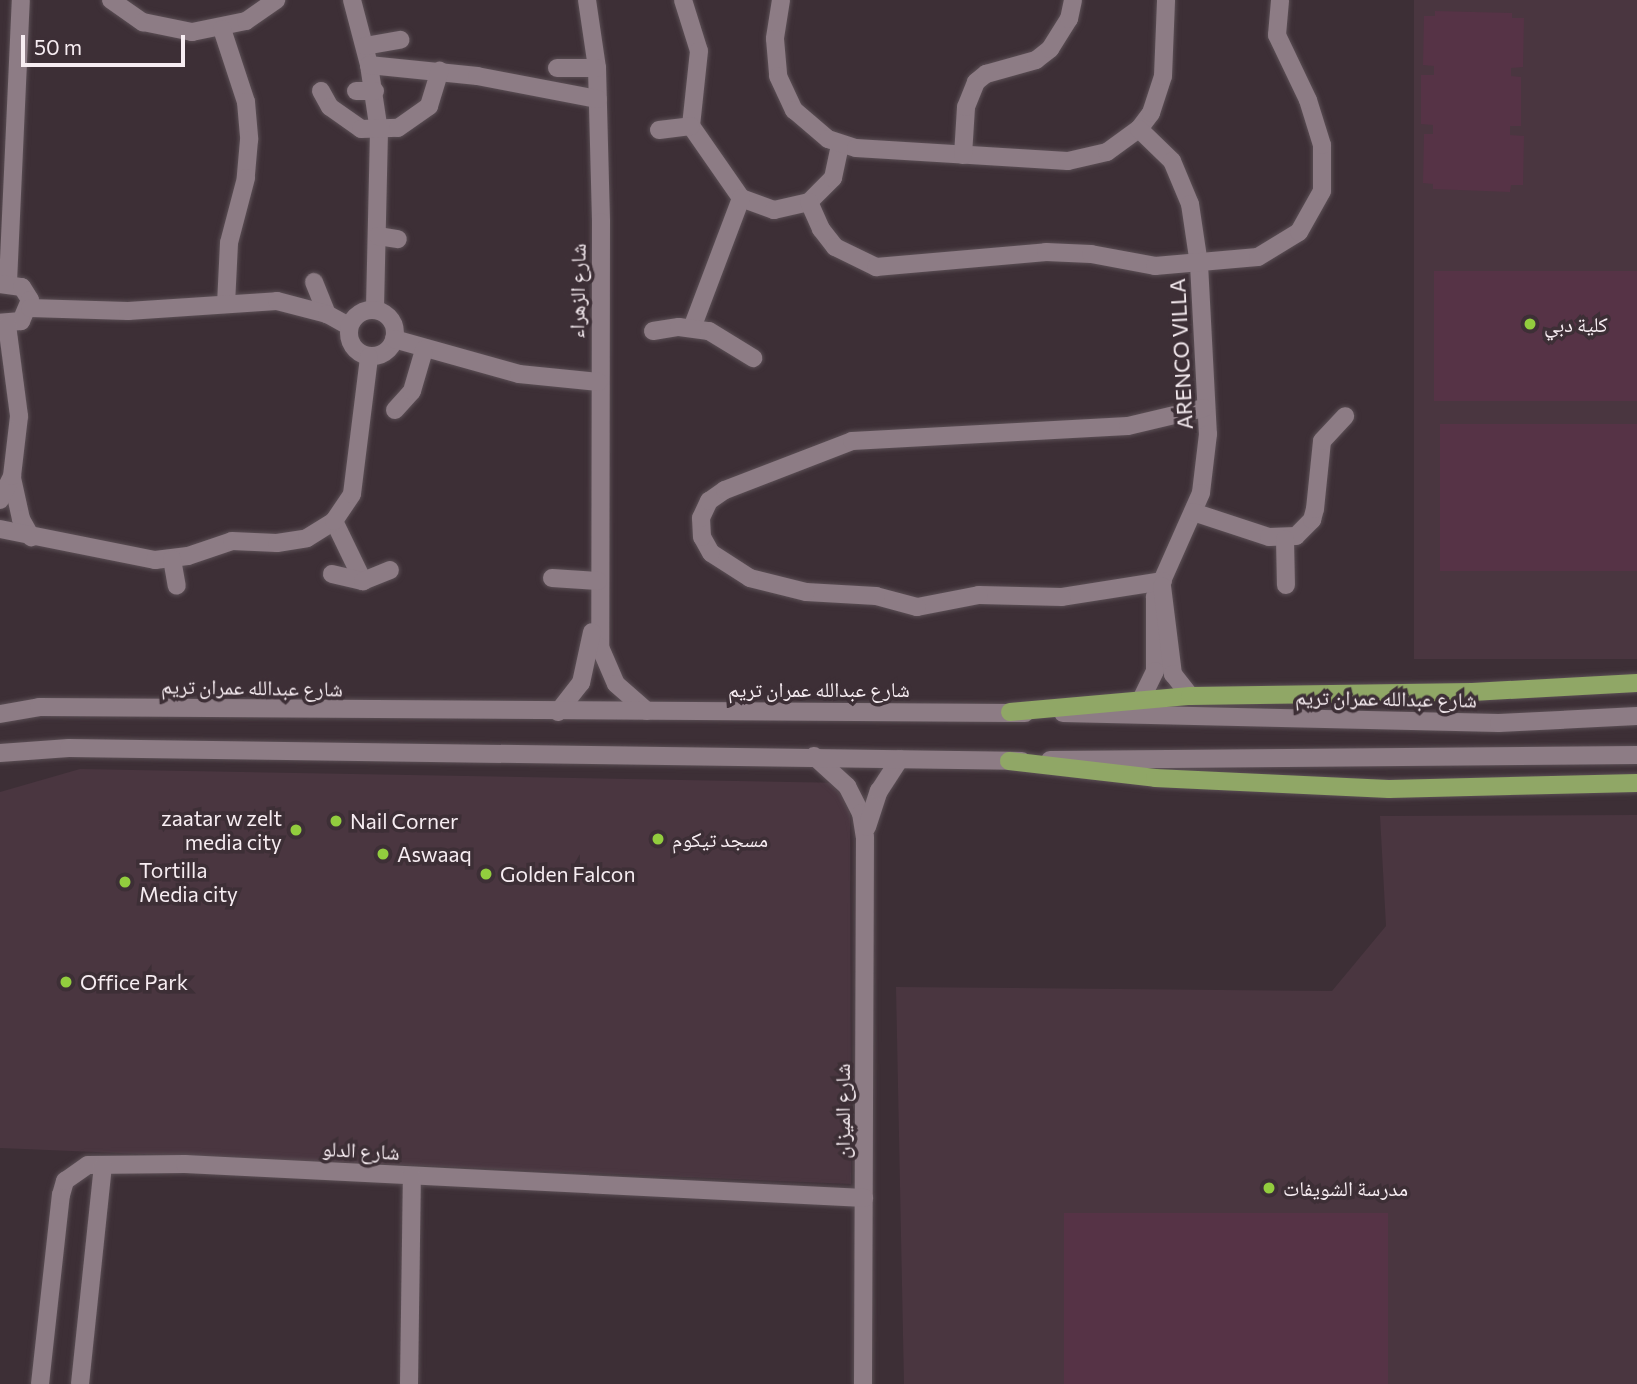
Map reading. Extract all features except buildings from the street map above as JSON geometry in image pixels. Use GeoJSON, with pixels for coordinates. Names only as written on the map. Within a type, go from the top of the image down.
{"type":"FeatureCollection","features":[{"type":"Feature","properties":{"kind":"main road"},"geometry":{"type":"LineString","coordinates":[[1010,712],[1190,696],[1472,692],[1637,684]]}},
{"type":"Feature","properties":{"kind":"main road"},"geometry":{"type":"LineString","coordinates":[[1009,761],[1155,778],[1389,789],[1637,783]]}},
{"type":"Feature","properties":{"kind":"street"},"geometry":{"type":"LineString","coordinates":[[21,0],[4,283],[22,287],[30,308]]}},
{"type":"Feature","properties":{"kind":"street"},"geometry":{"type":"LineString","coordinates":[[111,0],[143,22],[167,29],[222,29],[246,21],[276,0]]}},
{"type":"Feature","properties":{"kind":"street"},"geometry":{"type":"LineString","coordinates":[[352,0],[369,65],[365,91],[379,131],[374,310]]}},
{"type":"Feature","properties":{"kind":"street","name":"شارع الزهراء"},"geometry":{"type":"LineString","coordinates":[[587,0],[597,68],[598,99],[600,647],[616,684],[647,711]]}},
{"type":"Feature","properties":{"kind":"street"},"geometry":{"type":"LineString","coordinates":[[683,0],[699,51],[691,126],[741,198],[774,210],[809,202],[833,178],[840,144]]}},
{"type":"Feature","properties":{"kind":"street"},"geometry":{"type":"LineString","coordinates":[[781,0],[775,58],[784,94],[806,124],[840,144],[963,155],[1088,158],[1107,152],[1139,129],[1151,113],[1163,76],[1166,0]]}},
{"type":"Feature","properties":{"kind":"street"},"geometry":{"type":"LineString","coordinates":[[963,155],[966,107],[976,82],[986,74],[1036,60],[1050,49],[1069,19],[1073,0]]}},
{"type":"Feature","properties":{"kind":"street"},"geometry":{"type":"LineString","coordinates":[[809,202],[821,229],[835,247],[876,267],[1069,252],[1155,266],[1258,257],[1280,247],[1306,223],[1322,191],[1322,145],[1317,122],[1277,35],[1280,0]]}},
{"type":"Feature","properties":{"kind":"street"},"geometry":{"type":"LineString","coordinates":[[222,29],[246,102],[249,140],[246,178],[229,243],[226,304]]}},
{"type":"Feature","properties":{"kind":"street"},"geometry":{"type":"LineString","coordinates":[[365,46],[400,40]]}},
{"type":"Feature","properties":{"kind":"street"},"geometry":{"type":"LineString","coordinates":[[369,65],[440,71],[598,99]]}},
{"type":"Feature","properties":{"kind":"street"},"geometry":{"type":"LineString","coordinates":[[557,68],[597,68]]}},
{"type":"Feature","properties":{"kind":"street"},"geometry":{"type":"LineString","coordinates":[[321,91],[344,120],[379,131],[398,128],[429,106],[440,71]]}},
{"type":"Feature","properties":{"kind":"street"},"geometry":{"type":"LineString","coordinates":[[659,130],[691,126]]}},
{"type":"Feature","properties":{"kind":"street","name":"ARENCO VILLA"},"geometry":{"type":"LineString","coordinates":[[1139,129],[1158,144],[1183,181],[1199,264],[1208,454],[1194,512],[1176,543],[1154,603],[1154,671],[1141,700]]}},
{"type":"Feature","properties":{"kind":"street"},"geometry":{"type":"LineString","coordinates":[[692,328],[741,198]]}},
{"type":"Feature","properties":{"kind":"street"},"geometry":{"type":"LineString","coordinates":[[378,236],[398,239]]}},
{"type":"Feature","properties":{"kind":"street"},"geometry":{"type":"LineString","coordinates":[[314,282],[327,314]]}},
{"type":"Feature","properties":{"kind":"street"},"geometry":{"type":"LineString","coordinates":[[30,308],[128,311],[277,302],[327,314],[349,326]]}},
{"type":"Feature","properties":{"kind":"street"},"geometry":{"type":"LineString","coordinates":[[30,308],[21,321],[3,324],[19,405],[12,476],[21,519],[31,537]]}},
{"type":"Feature","properties":{"kind":"street"},"geometry":{"type":"LineString","coordinates":[[374,310],[393,323],[394,339],[385,353],[369,356],[350,342],[349,326],[359,313],[374,310]]}},
{"type":"Feature","properties":{"kind":"street"},"geometry":{"type":"LineString","coordinates":[[653,331],[692,328],[725,338],[753,358]]}},
{"type":"Feature","properties":{"kind":"street"},"geometry":{"type":"LineString","coordinates":[[394,339],[424,350],[519,374],[599,382]]}},
{"type":"Feature","properties":{"kind":"street"},"geometry":{"type":"LineString","coordinates":[[395,410],[412,391],[424,350]]}},
{"type":"Feature","properties":{"kind":"street"},"geometry":{"type":"LineString","coordinates":[[2,536],[31,537],[172,559],[232,541],[292,542],[334,521],[356,479],[369,356]]}},
{"type":"Feature","properties":{"kind":"street"},"geometry":{"type":"LineString","coordinates":[[1162,583],[1062,597],[979,595],[917,607],[876,596],[806,592],[750,578],[711,553],[702,537],[701,518],[709,501],[724,491],[852,441],[1128,426],[1204,408]]}},
{"type":"Feature","properties":{"kind":"street"},"geometry":{"type":"LineString","coordinates":[[1285,539],[1312,520],[1322,442],[1345,416]]}},
{"type":"Feature","properties":{"kind":"street"},"geometry":{"type":"LineString","coordinates":[[0,500],[12,476]]}},
{"type":"Feature","properties":{"kind":"street"},"geometry":{"type":"LineString","coordinates":[[1194,512],[1285,539]]}},
{"type":"Feature","properties":{"kind":"street"},"geometry":{"type":"LineString","coordinates":[[334,521],[363,581]]}},
{"type":"Feature","properties":{"kind":"street"},"geometry":{"type":"LineString","coordinates":[[1285,539],[1286,584]]}},
{"type":"Feature","properties":{"kind":"street"},"geometry":{"type":"LineString","coordinates":[[172,559],[177,586]]}},
{"type":"Feature","properties":{"kind":"street"},"geometry":{"type":"LineString","coordinates":[[332,574],[363,581],[390,570]]}},
{"type":"Feature","properties":{"kind":"street"},"geometry":{"type":"LineString","coordinates":[[552,578],[598,582]]}},
{"type":"Feature","properties":{"kind":"street","name":"شارع الزهراء"},"geometry":{"type":"LineString","coordinates":[[558,712],[571,699],[588,666],[598,582]]}},
{"type":"Feature","properties":{"kind":"street","name":"ARENCO VILLA"},"geometry":{"type":"LineString","coordinates":[[1162,583],[1174,674],[1190,696]]}},
{"type":"Feature","properties":{"kind":"street"},"geometry":{"type":"LineString","coordinates":[[0,704],[39,707]]}},
{"type":"Feature","properties":{"kind":"street","name":"شارع عبدالله عمران تريم"},"geometry":{"type":"LineString","coordinates":[[0,714],[39,707],[558,712],[1010,712],[1499,723],[1637,716]]}},
{"type":"Feature","properties":{"kind":"street"},"geometry":{"type":"LineString","coordinates":[[0,753],[69,748],[814,756],[1009,761],[1637,755]]}},
{"type":"Feature","properties":{"kind":"street"},"geometry":{"type":"LineString","coordinates":[[0,764],[69,748]]}},
{"type":"Feature","properties":{"kind":"street","name":"شارع الميزان"},"geometry":{"type":"LineString","coordinates":[[814,756],[847,786],[861,813],[865,837],[863,1384]]}},
{"type":"Feature","properties":{"kind":"street","name":"شارع الميزان"},"geometry":{"type":"LineString","coordinates":[[865,837],[871,808],[900,759]]}},
{"type":"Feature","properties":{"kind":"street","name":"شارع الدلو"},"geometry":{"type":"LineString","coordinates":[[40,1384],[61,1195],[75,1171],[103,1165],[185,1164],[864,1198]]}},
{"type":"Feature","properties":{"kind":"street"},"geometry":{"type":"LineString","coordinates":[[80,1384],[103,1165]]}},
{"type":"Feature","properties":{"kind":"street"},"geometry":{"type":"LineString","coordinates":[[409,1384],[412,1176]]}},
{"type":"Feature","properties":{"kind":"shaded area","name":"كلية دبي"},"geometry":{"type":"Polygon","coordinates":[[[1414,0],[1637,0],[1637,659],[1414,659],[1414,0]]]}},
{"type":"Feature","properties":{"kind":"shaded area"},"geometry":{"type":"Polygon","coordinates":[[[1435,11],[1512,13],[1512,18],[1524,18],[1523,67],[1511,68],[1511,76],[1521,77],[1521,126],[1510,126],[1510,135],[1524,136],[1523,185],[1511,185],[1510,192],[1433,189],[1433,184],[1423,183],[1424,134],[1433,134],[1433,125],[1421,124],[1421,75],[1434,75],[1434,66],[1423,65],[1424,16],[1435,16],[1435,11]]]}},
{"type":"Feature","properties":{"kind":"shaded area"},"geometry":{"type":"Polygon","coordinates":[[[1434,271],[1637,271],[1637,401],[1434,401],[1434,271]]]}},
{"type":"Feature","properties":{"kind":"shaded area"},"geometry":{"type":"Polygon","coordinates":[[[1440,424],[1637,424],[1637,571],[1440,571],[1440,424]]]}},
{"type":"Feature","properties":{"kind":"shaded area"},"geometry":{"type":"Polygon","coordinates":[[[80,769],[850,783],[851,1184],[0,1148],[0,792],[80,769]]]}},
{"type":"Feature","properties":{"kind":"shaded area","name":"مدرسة الشويفات"},"geometry":{"type":"Polygon","coordinates":[[[1637,815],[1637,1384],[904,1384],[896,987],[1332,991],[1386,926],[1380,816],[1637,815]]]}},
{"type":"Feature","properties":{"kind":"shaded area"},"geometry":{"type":"Polygon","coordinates":[[[1064,1213],[1388,1213],[1388,1384],[1064,1384],[1064,1213]]]}},
{"type":"Feature","properties":{"kind":"place","name":"كلية دبي"},"geometry":{"type":"Point","coordinates":[1530,324]}},
{"type":"Feature","properties":{"kind":"place","name":"Nail Corner"},"geometry":{"type":"Point","coordinates":[336,821]}},
{"type":"Feature","properties":{"kind":"place","name":"zaatar w zelt media city"},"geometry":{"type":"Point","coordinates":[296,830]}},
{"type":"Feature","properties":{"kind":"place","name":"مسجد تيكوم"},"geometry":{"type":"Point","coordinates":[658,839]}},
{"type":"Feature","properties":{"kind":"place","name":"Aswaaq"},"geometry":{"type":"Point","coordinates":[383,854]}},
{"type":"Feature","properties":{"kind":"place","name":"Golden Falcon"},"geometry":{"type":"Point","coordinates":[486,874]}},
{"type":"Feature","properties":{"kind":"place","name":"Tortilla Media city"},"geometry":{"type":"Point","coordinates":[125,882]}},
{"type":"Feature","properties":{"kind":"place","name":"Office Park"},"geometry":{"type":"Point","coordinates":[66,982]}},
{"type":"Feature","properties":{"kind":"place","name":"مدرسة الشويفات"},"geometry":{"type":"Point","coordinates":[1269,1188]}}]}
